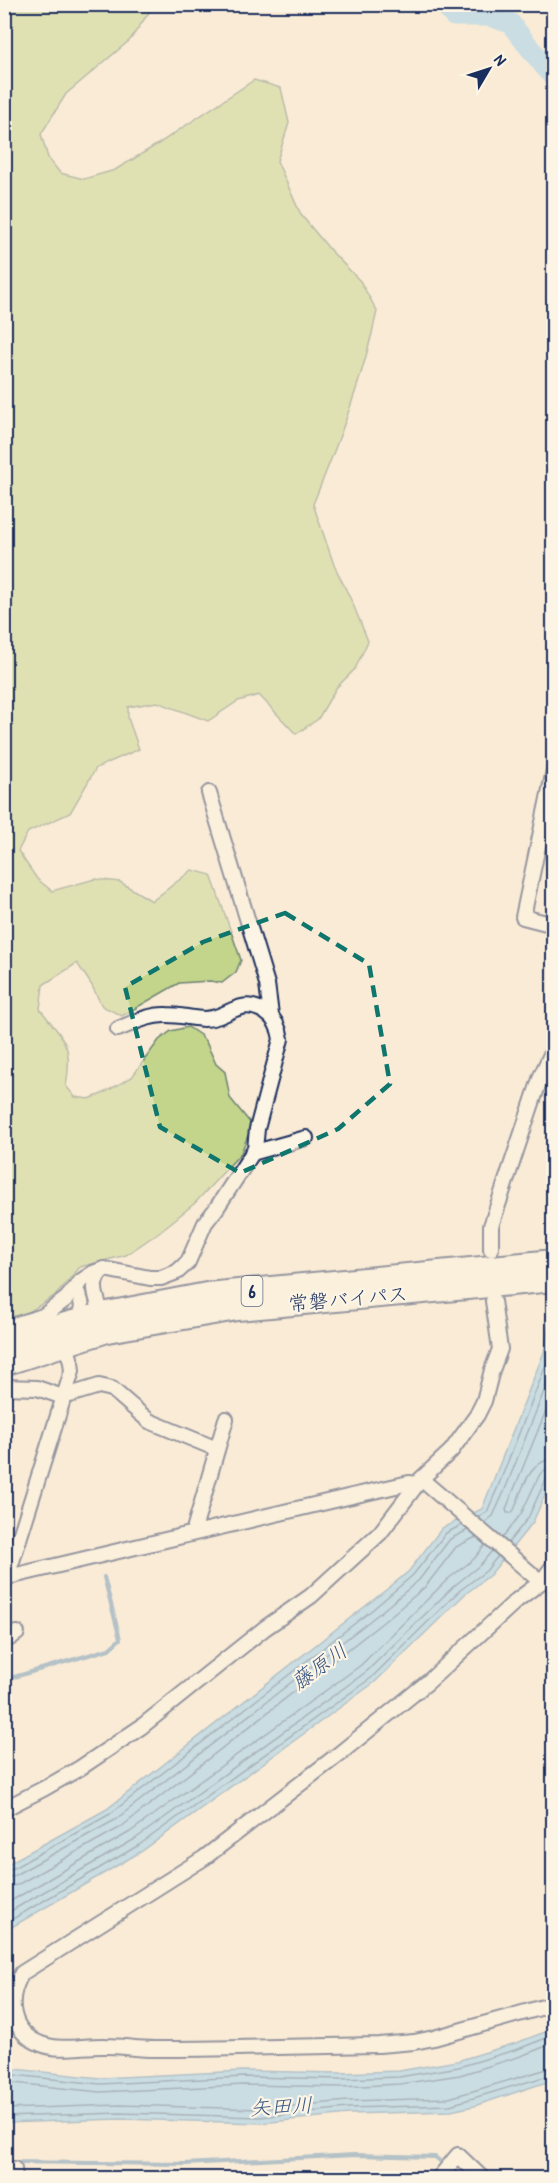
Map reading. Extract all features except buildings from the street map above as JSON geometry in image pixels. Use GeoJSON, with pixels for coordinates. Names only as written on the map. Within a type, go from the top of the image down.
{"type":"FeatureCollection","features":[{"type":"Feature","properties":{"kind":"highway","name":"常磐バイパス"},"geometry":{"type":"LineString","coordinates":[[4,1363],[107,1330],[237,1308],[497,1275],[554,1262]]}},
{"type":"Feature","properties":{"kind":"highway","name":"常磐バイパス"},"geometry":{"type":"LineString","coordinates":[[4,1342],[102,1315],[207,1296],[497,1275],[554,1279]]}},
{"type":"Feature","properties":{"kind":"street"},"geometry":{"type":"LineString","coordinates":[[554,770],[523,917],[554,925]]}},
{"type":"Feature","properties":{"kind":"street"},"geometry":{"type":"LineString","coordinates":[[4,1328],[43,1316],[66,1299],[81,1281],[104,1269],[150,1278],[160,1278],[177,1272],[188,1262],[205,1223],[252,1153],[281,1039],[280,1030],[271,1015],[267,984],[209,793]]}},
{"type":"Feature","properties":{"kind":"street"},"geometry":{"type":"LineString","coordinates":[[118,1029],[154,1015],[204,1019],[246,1005],[254,1006],[271,1015]]}},
{"type":"Feature","properties":{"kind":"street"},"geometry":{"type":"LineString","coordinates":[[4,1809],[45,1788],[118,1743],[265,1628],[310,1596],[380,1533],[419,1482],[467,1431],[484,1401],[500,1348],[497,1275],[491,1226],[541,1076],[554,1048]]}},
{"type":"Feature","properties":{"kind":"street"},"geometry":{"type":"LineString","coordinates":[[252,1153],[306,1138]]}},
{"type":"Feature","properties":{"kind":"street"},"geometry":{"type":"LineString","coordinates":[[102,1315],[94,1282],[104,1269]]}},
{"type":"Feature","properties":{"kind":"street"},"geometry":{"type":"LineString","coordinates":[[75,1288],[81,1299],[82,1308],[77,1322]]}},
{"type":"Feature","properties":{"kind":"street"},"geometry":{"type":"LineString","coordinates":[[5,1578],[72,1371],[66,1343]]}},
{"type":"Feature","properties":{"kind":"street"},"geometry":{"type":"LineString","coordinates":[[4,1387],[27,1387],[63,1397],[99,1386],[107,1386],[149,1421],[217,1449]]}},
{"type":"Feature","properties":{"kind":"street"},"geometry":{"type":"LineString","coordinates":[[193,1533],[226,1419]]}},
{"type":"Feature","properties":{"kind":"street"},"geometry":{"type":"LineString","coordinates":[[5,1578],[398,1485],[419,1482],[541,1582]]}},
{"type":"Feature","properties":{"kind":"street"},"geometry":{"type":"LineString","coordinates":[[554,1565],[541,1582],[517,1600],[428,1682],[204,1858],[74,1941],[30,1966],[15,1984],[11,2006],[22,2032],[41,2044],[65,2048],[104,2046],[153,2049],[379,2045],[414,2042],[554,2004]]}},
{"type":"Feature","properties":{"kind":"street"},"geometry":{"type":"LineString","coordinates":[[439,2178],[458,2155],[482,2178]]}},
{"type":"Feature","properties":{"kind":"highlighted area"},"geometry":{"type":"Polygon","coordinates":[[[285,913],[369,964],[390,1084],[338,1129],[240,1173],[160,1127],[125,987],[203,942],[285,913]]]}},
{"type":"Feature","properties":{"kind":"green space"},"geometry":{"type":"Polygon","coordinates":[[[5,5],[154,5],[130,40],[66,94],[41,134],[48,158],[60,173],[84,179],[115,170],[254,80],[281,88],[289,123],[277,161],[301,215],[360,281],[377,311],[350,409],[313,504],[334,565],[368,641],[355,669],[336,688],[318,719],[296,734],[259,695],[238,701],[208,721],[157,702],[128,707],[128,718],[139,749],[96,768],[70,813],[28,832],[18,851],[37,879],[52,891],[95,879],[120,882],[152,901],[192,870],[211,875],[241,960],[236,972],[222,983],[210,981],[179,983],[122,1016],[102,1006],[77,963],[43,985],[40,1009],[65,1044],[68,1061],[66,1086],[75,1097],[89,1099],[132,1077],[159,1040],[171,1031],[188,1027],[206,1042],[216,1064],[225,1072],[230,1098],[252,1125],[241,1153],[195,1203],[158,1233],[126,1255],[80,1267],[56,1295],[21,1317],[5,1320],[5,5]]]}},
{"type":"Feature","properties":{"kind":"water","name":"藤原川"},"geometry":{"type":"Polygon","coordinates":[[[553,1297],[553,1476],[533,1522],[490,1575],[464,1595],[375,1682],[142,1851],[5,1931],[4,1866],[107,1809],[409,1571],[442,1528],[482,1509],[544,1352],[553,1297]]]}},
{"type":"Feature","properties":{"kind":"water","name":"矢田川"},"geometry":{"type":"Polygon","coordinates":[[[553,2029],[553,2080],[474,2106],[451,2111],[349,2114],[261,2123],[120,2119],[5,2123],[5,2068],[100,2078],[244,2071],[340,2073],[399,2071],[457,2061],[553,2029]]]}},
{"type":"Feature","properties":{"kind":"waterway"},"geometry":{"type":"LineString","coordinates":[[444,4],[454,16],[490,16],[510,23],[554,78]]}},
{"type":"Feature","properties":{"kind":"waterway"},"geometry":{"type":"LineString","coordinates":[[4,1680],[109,1649],[120,1639],[104,1577]]}},
{"type":"Feature","properties":{"kind":"waterway"},"geometry":{"type":"LineString","coordinates":[[4,2162],[185,2164],[354,2155],[435,2157],[445,2165]]}},
{"type":"Feature","properties":{"kind":"waterway"},"geometry":{"type":"LineString","coordinates":[[451,2170],[463,2178]]}}]}
